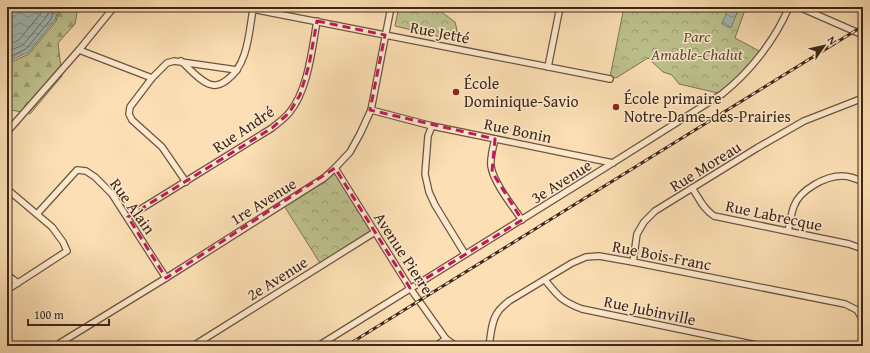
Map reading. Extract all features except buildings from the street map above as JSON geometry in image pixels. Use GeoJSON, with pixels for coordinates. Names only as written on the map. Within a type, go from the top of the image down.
{"type":"FeatureCollection","features":[{"type":"Feature","properties":{"kind":"street"},"geometry":{"type":"LineString","coordinates":[[7,132],[79,50],[114,7]]}},
{"type":"Feature","properties":{"kind":"street","name":"Rue Jetté"},"geometry":{"type":"LineString","coordinates":[[242,7],[610,79]]}},
{"type":"Feature","properties":{"kind":"street","name":"1re Avenue"},"geometry":{"type":"LineString","coordinates":[[56,346],[324,178],[335,168],[350,152],[360,134],[370,110],[391,7]]}},
{"type":"Feature","properties":{"kind":"street"},"geometry":{"type":"LineString","coordinates":[[548,67],[560,7]]}},
{"type":"Feature","properties":{"kind":"street","name":"3e Avenue"},"geometry":{"type":"LineString","coordinates":[[318,346],[522,220],[729,89],[763,53],[785,17],[789,7]]}},
{"type":"Feature","properties":{"kind":"street"},"geometry":{"type":"LineString","coordinates":[[799,7],[863,35]]}},
{"type":"Feature","properties":{"kind":"street"},"geometry":{"type":"LineString","coordinates":[[181,61],[200,79],[208,84],[214,86],[223,83],[230,78],[237,70],[243,57],[253,9]]}},
{"type":"Feature","properties":{"kind":"street","name":"Rue André"},"geometry":{"type":"LineString","coordinates":[[128,217],[272,128],[289,113],[300,95],[309,65],[317,21]]}},
{"type":"Feature","properties":{"kind":"street"},"geometry":{"type":"LineString","coordinates":[[79,50],[152,78]]}},
{"type":"Feature","properties":{"kind":"street"},"geometry":{"type":"LineString","coordinates":[[186,182],[162,146],[132,120],[129,114],[130,107],[152,78],[167,63],[181,61],[237,70]]}},
{"type":"Feature","properties":{"kind":"street","name":"Rue Moreau"},"geometry":{"type":"LineString","coordinates":[[633,262],[637,234],[644,222],[656,212],[757,148],[804,121],[863,98]]}},
{"type":"Feature","properties":{"kind":"street","name":"Rue Bonin"},"geometry":{"type":"LineString","coordinates":[[370,110],[432,126],[613,163]]}},
{"type":"Feature","properties":{"kind":"street"},"geometry":{"type":"LineString","coordinates":[[432,126],[428,136],[425,174],[429,192],[435,205],[465,254]]}},
{"type":"Feature","properties":{"kind":"street"},"geometry":{"type":"LineString","coordinates":[[494,138],[491,160],[492,172],[501,189],[522,220]]}},
{"type":"Feature","properties":{"kind":"street","name":"Avenue Pierre"},"geometry":{"type":"LineString","coordinates":[[335,168],[410,288],[446,339],[456,346]]}},
{"type":"Feature","properties":{"kind":"street","name":"Rue Alain"},"geometry":{"type":"LineString","coordinates":[[37,214],[77,170],[86,171],[112,194],[166,278]]}},
{"type":"Feature","properties":{"kind":"street"},"geometry":{"type":"LineString","coordinates":[[788,230],[794,205],[805,191],[817,183],[829,178],[843,176],[863,182]]}},
{"type":"Feature","properties":{"kind":"street","name":"Rue Labrecque"},"geometry":{"type":"LineString","coordinates":[[692,188],[708,212],[714,216],[788,230],[849,244],[863,249]]}},
{"type":"Feature","properties":{"kind":"street"},"geometry":{"type":"LineString","coordinates":[[7,189],[52,227],[63,242],[67,251],[7,290]]}},
{"type":"Feature","properties":{"kind":"street","name":"2e Avenue"},"geometry":{"type":"LineString","coordinates":[[193,346],[374,232]]}},
{"type":"Feature","properties":{"kind":"street","name":"Rue Bois-Franc"},"geometry":{"type":"LineString","coordinates":[[489,346],[497,312],[509,300],[572,263],[586,257],[600,256],[845,304],[857,310],[863,320]]}},
{"type":"Feature","properties":{"kind":"street"},"geometry":{"type":"LineString","coordinates":[[7,275],[18,283]]}},
{"type":"Feature","properties":{"kind":"street","name":"Rue Jubinville"},"geometry":{"type":"LineString","coordinates":[[545,280],[557,296],[582,309],[761,346]]}},
{"type":"Feature","properties":{"kind":"street"},"geometry":{"type":"LineString","coordinates":[[435,346],[446,339]]}},
{"type":"Feature","properties":{"kind":"highlighted area"},"geometry":{"type":"Polygon","coordinates":[[[317,21],[385,35],[370,110],[495,139],[492,172],[522,220],[410,288],[335,168],[166,278],[128,217],[272,128],[289,113],[300,95],[309,65],[317,21]]]}},
{"type":"Feature","properties":{"kind":"green space"},"geometry":{"type":"Polygon","coordinates":[[[60,7],[78,7],[75,24],[58,43],[62,76],[30,114],[7,109],[7,64],[29,54],[56,21],[60,7]]]}},
{"type":"Feature","properties":{"kind":"green space"},"geometry":{"type":"Polygon","coordinates":[[[416,7],[435,7],[455,22],[457,41],[395,26],[398,11],[416,7]]]}},
{"type":"Feature","properties":{"kind":"green space","name":"Parc Amable-Chalut"},"geometry":{"type":"Polygon","coordinates":[[[624,7],[746,7],[735,38],[763,53],[722,94],[679,84],[672,75],[663,72],[648,58],[616,78],[610,77],[624,7]]]}},
{"type":"Feature","properties":{"kind":"green space"},"geometry":{"type":"Polygon","coordinates":[[[335,168],[375,232],[323,268],[283,204],[335,168]]]}},
{"type":"Feature","properties":{"kind":"water"},"geometry":{"type":"Polygon","coordinates":[[[8,7],[59,7],[55,20],[29,52],[7,62],[7,12],[8,7]]]}},
{"type":"Feature","properties":{"kind":"water"},"geometry":{"type":"Polygon","coordinates":[[[729,7],[738,10],[731,28],[722,24],[729,7]]]}},
{"type":"Feature","properties":{"kind":"railway"},"geometry":{"type":"LineString","coordinates":[[346,346],[863,26]]}},
{"type":"Feature","properties":{"kind":"place","name":"École Dominique-Savio"},"geometry":{"type":"Point","coordinates":[456,92]}},
{"type":"Feature","properties":{"kind":"place","name":"École primaire Notre-Dame-des-Prairies"},"geometry":{"type":"Point","coordinates":[616,107]}}]}
